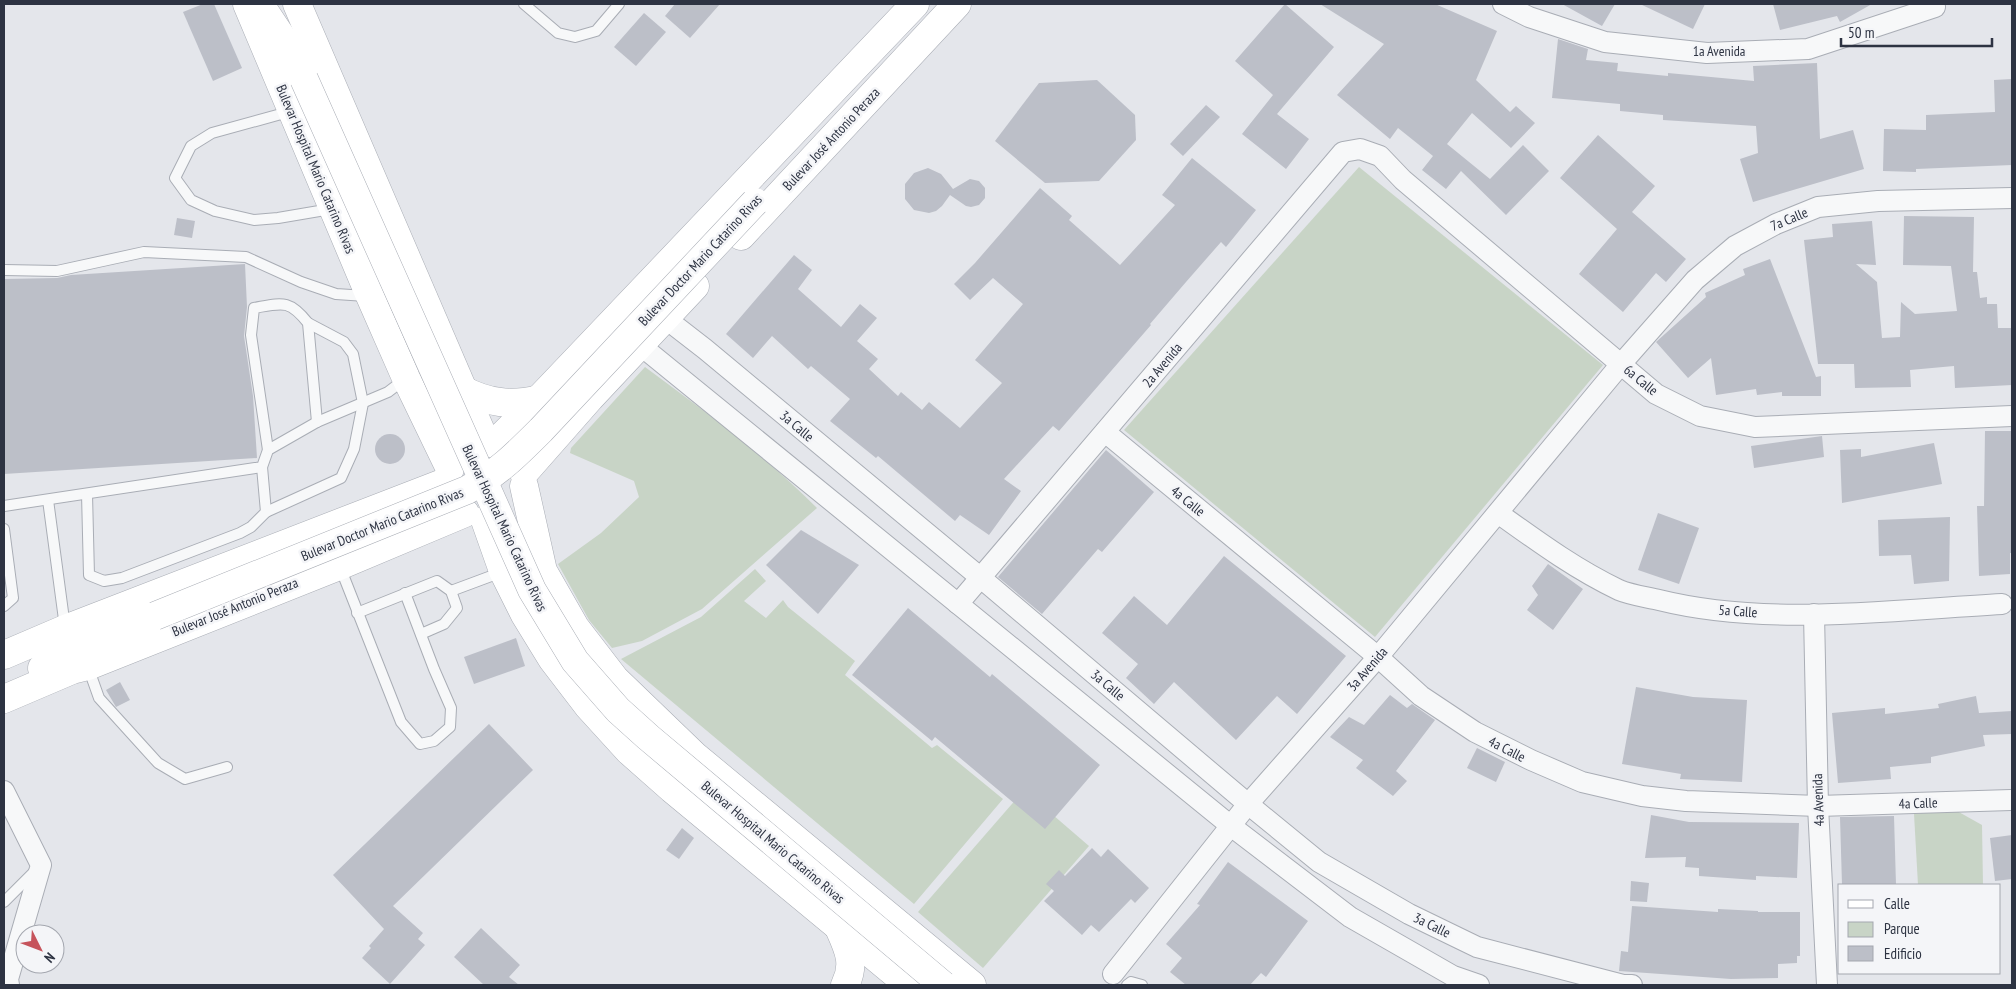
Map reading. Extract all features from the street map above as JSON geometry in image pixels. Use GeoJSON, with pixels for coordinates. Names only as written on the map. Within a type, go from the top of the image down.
{"type":"FeatureCollection","features":[{"type":"Feature","properties":{"kind":"main road","name":"Bulevar Hospital Mario Catarino Rivas"},"geometry":{"type":"LineString","coordinates":[[247,4],[370,296],[449,475]]}},
{"type":"Feature","properties":{"kind":"main road"},"geometry":{"type":"LineString","coordinates":[[259,4],[291,51]]}},
{"type":"Feature","properties":{"kind":"main road"},"geometry":{"type":"LineString","coordinates":[[280,4],[291,51]]}},
{"type":"Feature","properties":{"kind":"main road","name":"Bulevar Hospital Mario Catarino Rivas"},"geometry":{"type":"LineString","coordinates":[[297,4],[463,390],[490,444]]}},
{"type":"Feature","properties":{"kind":"main road"},"geometry":{"type":"LineString","coordinates":[[490,444],[539,400],[915,4]]}},
{"type":"Feature","properties":{"kind":"main road","name":"Bulevar José Antonio Peraza"},"geometry":{"type":"LineString","coordinates":[[524,479],[590,398],[956,4]]}},
{"type":"Feature","properties":{"kind":"main road","name":"Bulevar Hospital Mario Catarino Rivas"},"geometry":{"type":"LineString","coordinates":[[291,51],[532,590],[575,661],[618,710],[642,732],[943,985]]}},
{"type":"Feature","properties":{"kind":"main road"},"geometry":{"type":"LineString","coordinates":[[798,154],[813,112]]}},
{"type":"Feature","properties":{"kind":"main road"},"geometry":{"type":"LineString","coordinates":[[798,154],[837,133]]}},
{"type":"Feature","properties":{"kind":"main road","name":"Bulevar Doctor Mario Catarino Rivas"},"geometry":{"type":"LineString","coordinates":[[54,658],[467,490],[490,477],[510,462],[542,430],[798,154]]}},
{"type":"Feature","properties":{"kind":"main road"},"geometry":{"type":"LineString","coordinates":[[463,390],[481,398],[500,403],[512,404],[539,400]]}},
{"type":"Feature","properties":{"kind":"main road"},"geometry":{"type":"LineString","coordinates":[[490,444],[504,448],[513,454],[520,463],[524,479],[522,497],[516,506],[496,519],[475,517],[456,505],[450,494],[449,475],[456,458],[464,450],[475,445],[490,444]]}},
{"type":"Feature","properties":{"kind":"main road"},"geometry":{"type":"LineString","coordinates":[[4,655],[449,475]]}},
{"type":"Feature","properties":{"kind":"main road","name":"Bulevar Hospital Mario Catarino Rivas"},"geometry":{"type":"LineString","coordinates":[[524,479],[543,571],[575,627],[615,679],[695,756],[972,985]]}},
{"type":"Feature","properties":{"kind":"main road","name":"Bulevar Hospital Mario Catarino Rivas"},"geometry":{"type":"LineString","coordinates":[[475,517],[525,615],[552,659],[588,706],[629,750],[672,789],[839,926],[892,980]]}},
{"type":"Feature","properties":{"kind":"main road","name":"Bulevar José Antonio Peraza"},"geometry":{"type":"LineString","coordinates":[[5,699],[72,670],[88,666],[339,566],[475,517]]}},
{"type":"Feature","properties":{"kind":"main road"},"geometry":{"type":"LineString","coordinates":[[4,655],[54,658]]}},
{"type":"Feature","properties":{"kind":"main road"},"geometry":{"type":"LineString","coordinates":[[5,699],[54,658]]}},
{"type":"Feature","properties":{"kind":"main road"},"geometry":{"type":"LineString","coordinates":[[839,926],[851,955],[849,977],[845,985]]}},
{"type":"Feature","properties":{"kind":"main road"},"geometry":{"type":"LineString","coordinates":[[892,980],[902,927]]}},
{"type":"Feature","properties":{"kind":"street","name":"1a Avenida"},"geometry":{"type":"LineString","coordinates":[[1503,4],[1529,17],[1605,42],[1707,53],[1808,49],[1934,6]]}},
{"type":"Feature","properties":{"kind":"street","name":"6a Calle"},"geometry":{"type":"LineString","coordinates":[[1343,152],[1360,149],[1380,156],[1403,180],[1656,394],[1700,416],[1755,427],[2012,416]]}},
{"type":"Feature","properties":{"kind":"street","name":"2a Avenida"},"geometry":{"type":"LineString","coordinates":[[958,604],[1343,152]]}},
{"type":"Feature","properties":{"kind":"street","name":"7a Calle"},"geometry":{"type":"LineString","coordinates":[[1621,364],[1695,280],[1735,246],[1776,224],[1818,207],[1878,201],[2012,198]]}},
{"type":"Feature","properties":{"kind":"street","name":"3a Calle"},"geometry":{"type":"LineString","coordinates":[[628,306],[648,310],[665,318],[705,350],[1320,862],[1409,914],[1477,946],[1623,985],[1632,985]]}},
{"type":"Feature","properties":{"kind":"street"},"geometry":{"type":"LineString","coordinates":[[640,345],[1231,826],[1350,917],[1453,976],[1479,985]]}},
{"type":"Feature","properties":{"kind":"street","name":"3a Avenida"},"geometry":{"type":"LineString","coordinates":[[1120,980],[1248,804],[1378,657],[1621,364]]}},
{"type":"Feature","properties":{"kind":"street","name":"4a Calle"},"geometry":{"type":"LineString","coordinates":[[1105,432],[1378,657],[1421,696],[1474,732],[1582,782],[1642,796],[1686,801],[1818,806],[2011,800]]}},
{"type":"Feature","properties":{"kind":"street","name":"5a Calle"},"geometry":{"type":"LineString","coordinates":[[1498,513],[1562,558],[1621,590],[1682,605],[1734,613],[1814,614],[2002,604]]}},
{"type":"Feature","properties":{"kind":"street","name":"4a Avenida"},"geometry":{"type":"LineString","coordinates":[[1814,614],[1818,806],[1827,985]]}},
{"type":"Feature","properties":{"kind":"street"},"geometry":{"type":"LineString","coordinates":[[4,791],[41,865],[8,979],[8,985]]}},
{"type":"Feature","properties":{"kind":"lane"},"geometry":{"type":"LineString","coordinates":[[524,4],[558,33],[575,38],[596,31],[619,4]]}},
{"type":"Feature","properties":{"kind":"lane"},"geometry":{"type":"LineString","coordinates":[[292,111],[212,133],[191,146],[175,178],[191,200],[215,211],[254,220],[333,209]]}},
{"type":"Feature","properties":{"kind":"lane"},"geometry":{"type":"LineString","coordinates":[[4,270],[57,271],[144,252],[246,257],[301,282],[336,294],[370,296]]}},
{"type":"Feature","properties":{"kind":"lane"},"geometry":{"type":"LineString","coordinates":[[87,494],[89,575],[104,582],[122,578],[240,533],[251,527],[266,512],[341,478],[354,449],[363,403],[353,354],[344,342],[308,322],[298,310],[282,302],[254,308],[251,335],[268,450],[262,467],[266,512]]}},
{"type":"Feature","properties":{"kind":"lane"},"geometry":{"type":"LineString","coordinates":[[308,322],[317,422]]}},
{"type":"Feature","properties":{"kind":"lane"},"geometry":{"type":"LineString","coordinates":[[268,450],[317,422],[388,392],[406,378]]}},
{"type":"Feature","properties":{"kind":"lane"},"geometry":{"type":"LineString","coordinates":[[4,506],[262,467]]}},
{"type":"Feature","properties":{"kind":"lane"},"geometry":{"type":"LineString","coordinates":[[48,500],[65,629]]}},
{"type":"Feature","properties":{"kind":"lane"},"geometry":{"type":"LineString","coordinates":[[4,529],[13,598],[4,606]]}},
{"type":"Feature","properties":{"kind":"lane"},"geometry":{"type":"LineString","coordinates":[[339,566],[401,722],[420,744],[434,741],[450,726],[451,708],[405,593]]}},
{"type":"Feature","properties":{"kind":"lane"},"geometry":{"type":"LineString","coordinates":[[451,591],[503,571]]}},
{"type":"Feature","properties":{"kind":"lane"},"geometry":{"type":"LineString","coordinates":[[358,613],[437,581],[451,591],[457,608],[444,624],[421,634]]}},
{"type":"Feature","properties":{"kind":"lane"},"geometry":{"type":"LineString","coordinates":[[88,666],[99,698],[158,763],[185,779],[228,767]]}},
{"type":"Feature","properties":{"kind":"lane"},"geometry":{"type":"LineString","coordinates":[[4,902],[41,865]]}},
{"type":"Feature","properties":{"kind":"lane"},"geometry":{"type":"LineString","coordinates":[[1120,980],[1142,985]]}},
{"type":"Feature","properties":{"kind":"green space"},"geometry":{"type":"Polygon","coordinates":[[[1359,167],[1603,365],[1375,637],[1124,430],[1359,167]]]}},
{"type":"Feature","properties":{"kind":"green space"},"geometry":{"type":"Polygon","coordinates":[[[645,367],[756,452],[817,508],[702,609],[642,641],[612,648],[589,620],[558,564],[601,533],[639,497],[634,481],[570,453],[571,448],[645,367]]]}},
{"type":"Feature","properties":{"kind":"green space"},"geometry":{"type":"Polygon","coordinates":[[[755,569],[766,581],[744,601],[766,618],[783,600],[788,607],[855,661],[845,675],[932,748],[937,745],[1003,799],[914,904],[621,659],[701,617],[755,569]]]}},
{"type":"Feature","properties":{"kind":"green space"},"geometry":{"type":"Polygon","coordinates":[[[1024,790],[1089,846],[983,968],[918,912],[1024,790]]]}},
{"type":"Feature","properties":{"kind":"green space"},"geometry":{"type":"Polygon","coordinates":[[[1934,811],[1957,811],[1982,825],[1983,884],[1918,884],[1914,814],[1934,811]]]}},
{"type":"Feature","properties":{"kind":"building"},"geometry":{"type":"Polygon","coordinates":[[[203,4],[214,4],[242,68],[213,81],[183,12],[203,4]]]}},
{"type":"Feature","properties":{"kind":"building"},"geometry":{"type":"Polygon","coordinates":[[[675,4],[720,4],[690,38],[665,16],[675,4]]]}},
{"type":"Feature","properties":{"kind":"building"},"geometry":{"type":"Polygon","coordinates":[[[1285,4],[1334,47],[1277,114],[1309,139],[1286,169],[1242,134],[1273,95],[1235,61],[1285,4]]]}},
{"type":"Feature","properties":{"kind":"building"},"geometry":{"type":"Polygon","coordinates":[[[1320,4],[1435,4],[1497,31],[1476,80],[1510,112],[1516,106],[1535,123],[1511,148],[1472,113],[1447,144],[1490,179],[1523,145],[1549,171],[1506,215],[1461,171],[1446,189],[1422,170],[1433,156],[1398,128],[1390,139],[1337,95],[1384,44],[1320,4]]]}},
{"type":"Feature","properties":{"kind":"building"},"geometry":{"type":"Polygon","coordinates":[[[1562,4],[1615,4],[1602,26],[1562,4]]]}},
{"type":"Feature","properties":{"kind":"building"},"geometry":{"type":"Polygon","coordinates":[[[1640,4],[1705,4],[1693,29],[1640,4]]]}},
{"type":"Feature","properties":{"kind":"building"},"geometry":{"type":"Polygon","coordinates":[[[1773,4],[1872,4],[1840,22],[1837,16],[1780,30],[1773,4]]]}},
{"type":"Feature","properties":{"kind":"building"},"geometry":{"type":"Polygon","coordinates":[[[644,13],[666,32],[636,66],[614,47],[644,13]]]}},
{"type":"Feature","properties":{"kind":"building"},"geometry":{"type":"Polygon","coordinates":[[[1558,39],[1588,49],[1586,60],[1618,63],[1617,71],[1668,76],[1668,73],[1754,81],[1753,66],[1817,63],[1820,139],[1853,130],[1864,169],[1753,202],[1740,159],[1758,153],[1756,126],[1663,120],[1663,115],[1620,111],[1620,104],[1552,98],[1558,39]]]}},
{"type":"Feature","properties":{"kind":"building"},"geometry":{"type":"Polygon","coordinates":[[[2012,79],[2012,165],[1916,169],[1916,172],[1883,171],[1884,129],[1926,130],[1926,115],[1995,112],[1994,80],[2012,79]]]}},
{"type":"Feature","properties":{"kind":"building"},"geometry":{"type":"Polygon","coordinates":[[[1097,80],[1135,115],[1136,140],[1099,181],[1045,183],[995,141],[1039,83],[1097,80]]]}},
{"type":"Feature","properties":{"kind":"building"},"geometry":{"type":"Polygon","coordinates":[[[1206,105],[1220,117],[1183,156],[1170,144],[1206,105]]]}},
{"type":"Feature","properties":{"kind":"building"},"geometry":{"type":"Polygon","coordinates":[[[1598,135],[1655,186],[1632,212],[1686,259],[1666,282],[1656,273],[1623,312],[1579,274],[1617,229],[1560,178],[1598,135]]]}},
{"type":"Feature","properties":{"kind":"building"},"geometry":{"type":"Polygon","coordinates":[[[1192,158],[1256,210],[1226,247],[1221,242],[1059,431],[1053,426],[1004,479],[1021,491],[989,535],[960,515],[955,521],[878,456],[876,458],[830,421],[850,399],[811,366],[808,369],[772,336],[753,358],[726,334],[794,255],[812,270],[798,289],[841,327],[860,304],[877,318],[857,341],[878,359],[869,369],[898,396],[901,392],[922,410],[929,402],[960,428],[1002,383],[975,360],[1023,304],[993,278],[970,300],[954,284],[975,263],[1040,188],[1072,216],[1069,220],[1120,265],[1175,205],[1162,195],[1192,158]]]}},
{"type":"Feature","properties":{"kind":"building"},"geometry":{"type":"Polygon","coordinates":[[[928,168],[941,174],[953,189],[970,179],[979,181],[985,188],[985,198],[979,205],[971,207],[966,206],[950,195],[936,211],[929,213],[914,210],[905,199],[905,184],[914,173],[928,168]]]}},
{"type":"Feature","properties":{"kind":"building"},"geometry":{"type":"Polygon","coordinates":[[[1904,216],[1974,217],[1973,272],[1977,272],[1980,298],[1987,297],[1987,304],[1997,304],[1998,328],[2012,328],[2012,385],[1955,388],[1954,366],[1910,370],[1911,387],[1855,388],[1854,364],[1818,364],[1804,240],[1833,237],[1832,224],[1872,221],[1876,265],[1856,264],[1877,282],[1882,338],[1900,337],[1901,302],[1915,314],[1957,311],[1951,266],[1903,265],[1904,216]]]}},
{"type":"Feature","properties":{"kind":"building"},"geometry":{"type":"Polygon","coordinates":[[[177,218],[195,221],[192,238],[174,235],[177,218]]]}},
{"type":"Feature","properties":{"kind":"building"},"geometry":{"type":"Polygon","coordinates":[[[1770,259],[1816,377],[1821,376],[1821,396],[1782,396],[1782,392],[1757,395],[1756,389],[1716,395],[1711,358],[1688,378],[1656,342],[1706,297],[1705,293],[1745,275],[1743,269],[1770,259]]]}},
{"type":"Feature","properties":{"kind":"building"},"geometry":{"type":"Polygon","coordinates":[[[245,264],[247,307],[244,336],[253,396],[257,458],[4,474],[4,279],[57,278],[71,275],[245,264]]]}},
{"type":"Feature","properties":{"kind":"building"},"geometry":{"type":"Polygon","coordinates":[[[1985,431],[2012,431],[2012,553],[2010,553],[2010,574],[1979,576],[1977,506],[1984,506],[1985,431]]]}},
{"type":"Feature","properties":{"kind":"building"},"geometry":{"type":"Polygon","coordinates":[[[390,434],[401,438],[405,449],[401,460],[390,464],[379,460],[375,449],[379,438],[390,434]]]}},
{"type":"Feature","properties":{"kind":"building"},"geometry":{"type":"Polygon","coordinates":[[[1822,436],[1824,457],[1754,468],[1751,446],[1822,436]]]}},
{"type":"Feature","properties":{"kind":"building"},"geometry":{"type":"Polygon","coordinates":[[[1934,443],[1942,484],[1842,503],[1840,450],[1861,449],[1861,457],[1934,443]]]}},
{"type":"Feature","properties":{"kind":"building"},"geometry":{"type":"Polygon","coordinates":[[[1106,450],[1154,492],[1102,552],[1098,549],[1042,614],[998,577],[1106,450]]]}},
{"type":"Feature","properties":{"kind":"building"},"geometry":{"type":"Polygon","coordinates":[[[1658,513],[1699,528],[1679,584],[1638,570],[1658,513]]]}},
{"type":"Feature","properties":{"kind":"building"},"geometry":{"type":"Polygon","coordinates":[[[1950,517],[1949,581],[1914,584],[1911,555],[1879,556],[1878,520],[1950,517]]]}},
{"type":"Feature","properties":{"kind":"building"},"geometry":{"type":"Polygon","coordinates":[[[801,530],[859,565],[818,614],[766,565],[801,530]]]}},
{"type":"Feature","properties":{"kind":"building"},"geometry":{"type":"Polygon","coordinates":[[[1224,556],[1346,656],[1297,714],[1277,696],[1236,740],[1174,682],[1154,704],[1126,678],[1138,664],[1102,633],[1134,596],[1167,625],[1224,556]]]}},
{"type":"Feature","properties":{"kind":"building"},"geometry":{"type":"Polygon","coordinates":[[[1548,564],[1583,589],[1553,630],[1527,610],[1538,595],[1532,586],[1548,564]]]}},
{"type":"Feature","properties":{"kind":"building"},"geometry":{"type":"Polygon","coordinates":[[[908,608],[990,677],[992,674],[1100,765],[1045,829],[935,737],[932,741],[852,675],[908,608]]]}},
{"type":"Feature","properties":{"kind":"building"},"geometry":{"type":"Polygon","coordinates":[[[516,638],[525,666],[474,684],[464,657],[516,638]]]}},
{"type":"Feature","properties":{"kind":"building"},"geometry":{"type":"Polygon","coordinates":[[[120,682],[130,700],[116,707],[106,690],[120,682]]]}},
{"type":"Feature","properties":{"kind":"building"},"geometry":{"type":"Polygon","coordinates":[[[1636,687],[1693,697],[1747,700],[1742,782],[1680,779],[1681,774],[1622,764],[1636,687]]]}},
{"type":"Feature","properties":{"kind":"building"},"geometry":{"type":"Polygon","coordinates":[[[1390,695],[1407,708],[1412,704],[1435,720],[1396,771],[1407,781],[1393,796],[1356,768],[1363,760],[1330,737],[1349,717],[1364,725],[1390,695]]]}},
{"type":"Feature","properties":{"kind":"building"},"geometry":{"type":"Polygon","coordinates":[[[1976,696],[1979,713],[2012,711],[2012,734],[1983,735],[1985,746],[1931,757],[1931,763],[1890,767],[1891,779],[1838,783],[1832,713],[1885,708],[1885,714],[1939,708],[1938,704],[1976,696]]]}},
{"type":"Feature","properties":{"kind":"building"},"geometry":{"type":"Polygon","coordinates":[[[489,724],[533,770],[393,906],[423,933],[418,939],[425,945],[390,984],[362,958],[371,948],[369,946],[384,929],[333,875],[489,724]]]}},
{"type":"Feature","properties":{"kind":"building"},"geometry":{"type":"Polygon","coordinates":[[[1477,748],[1505,762],[1496,782],[1467,768],[1477,748]]]}},
{"type":"Feature","properties":{"kind":"building"},"geometry":{"type":"Polygon","coordinates":[[[1651,815],[1689,822],[1799,823],[1797,878],[1756,876],[1756,880],[1699,876],[1699,868],[1685,867],[1686,857],[1645,858],[1651,815]]]}},
{"type":"Feature","properties":{"kind":"building"},"geometry":{"type":"Polygon","coordinates":[[[1894,816],[1896,884],[1842,884],[1840,817],[1894,816]]]}},
{"type":"Feature","properties":{"kind":"building"},"geometry":{"type":"Polygon","coordinates":[[[682,828],[694,838],[679,859],[666,850],[682,828]]]}},
{"type":"Feature","properties":{"kind":"building"},"geometry":{"type":"Polygon","coordinates":[[[2012,835],[2012,879],[1995,881],[1990,838],[2012,835]]]}},
{"type":"Feature","properties":{"kind":"building"},"geometry":{"type":"Polygon","coordinates":[[[1092,848],[1101,857],[1108,849],[1149,888],[1135,903],[1131,899],[1099,932],[1091,925],[1082,935],[1044,901],[1054,891],[1046,884],[1059,870],[1065,876],[1092,848]]]}},
{"type":"Feature","properties":{"kind":"building"},"geometry":{"type":"Polygon","coordinates":[[[1228,862],[1308,921],[1266,977],[1261,973],[1250,985],[1186,985],[1170,972],[1182,958],[1166,944],[1200,905],[1197,904],[1228,862]]]}},
{"type":"Feature","properties":{"kind":"building"},"geometry":{"type":"Polygon","coordinates":[[[1631,881],[1649,883],[1647,902],[1630,901],[1631,881]]]}},
{"type":"Feature","properties":{"kind":"building"},"geometry":{"type":"Polygon","coordinates":[[[1632,906],[1718,912],[1718,909],[1758,912],[1800,912],[1800,956],[1797,956],[1797,963],[1778,964],[1778,978],[1731,979],[1619,971],[1621,951],[1628,952],[1632,906]]]}},
{"type":"Feature","properties":{"kind":"building"},"geometry":{"type":"Polygon","coordinates":[[[481,928],[520,965],[509,977],[519,985],[484,985],[454,957],[481,928]]]}}]}
